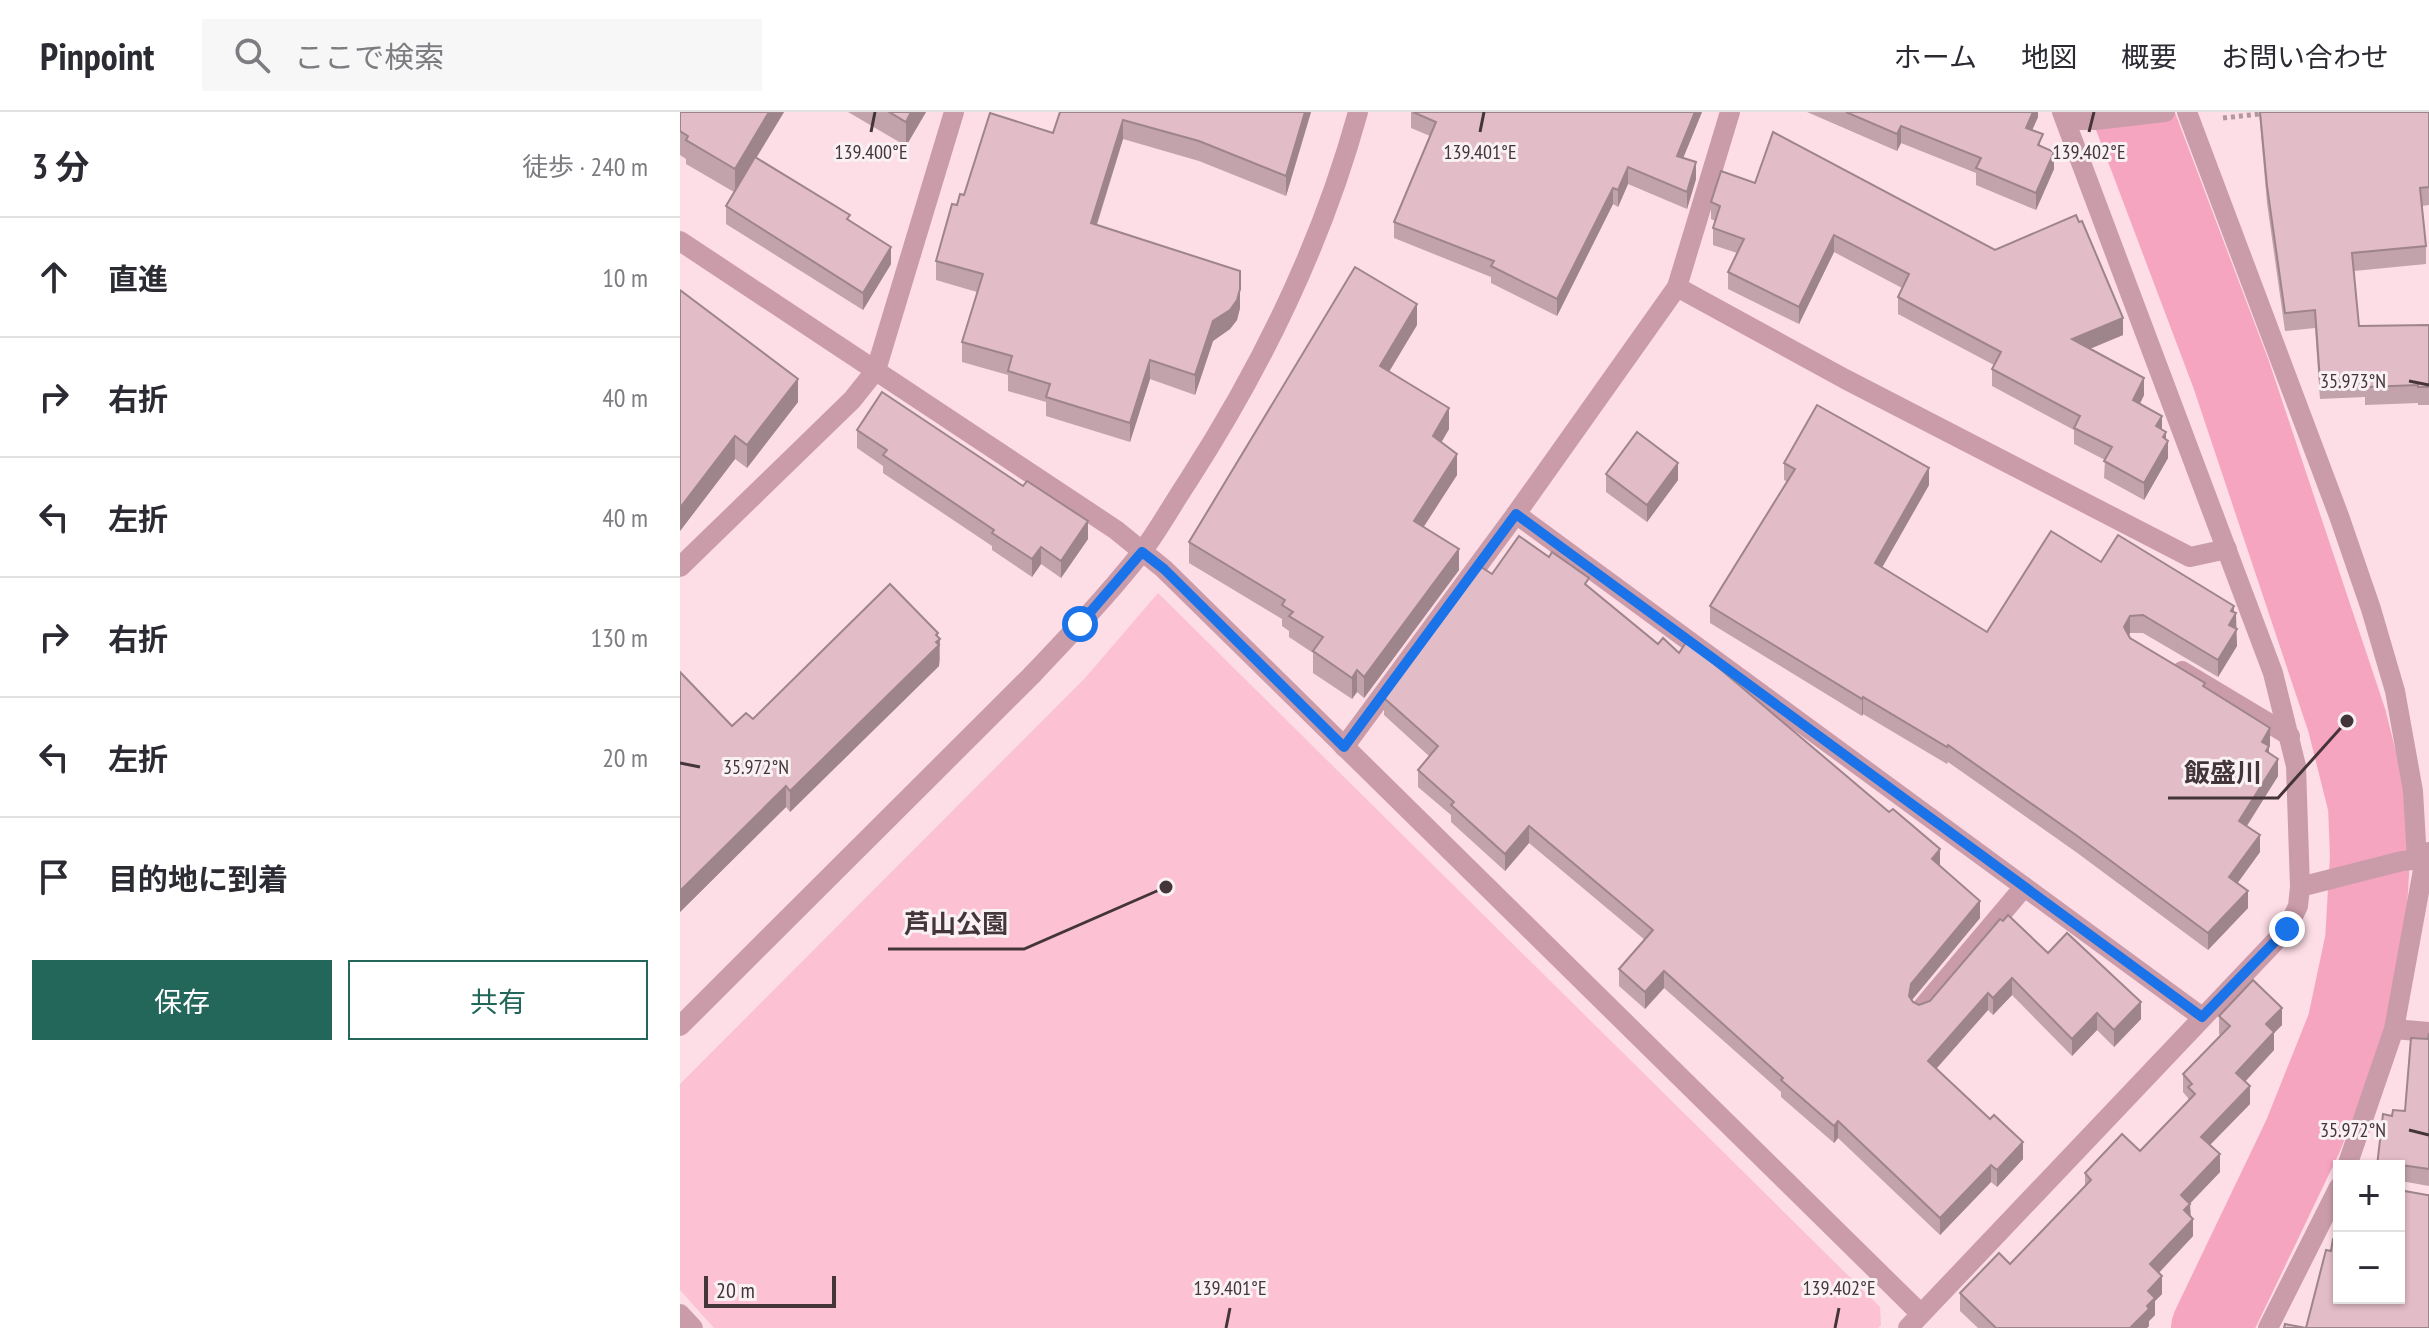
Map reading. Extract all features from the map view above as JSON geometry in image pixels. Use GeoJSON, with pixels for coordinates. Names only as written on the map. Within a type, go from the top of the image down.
{"type":"FeatureCollection","features":[{"type":"Feature","properties":{"kind":"street"},"geometry":{"type":"LineString","coordinates":[[680,567],[852,400],[876,370],[954,112]]}},
{"type":"Feature","properties":{"kind":"street"},"geometry":{"type":"LineString","coordinates":[[680,1026],[1031,676],[1142,552],[1225,422],[1290,296],[1328,204],[1358,112]]}},
{"type":"Feature","properties":{"kind":"street"},"geometry":{"type":"LineString","coordinates":[[1344,747],[1516,514],[1677,287],[1730,112]]}},
{"type":"Feature","properties":{"kind":"street"},"geometry":{"type":"LineString","coordinates":[[680,241],[1116,530],[1164,569],[1914,1321],[2287,929],[2298,906],[2296,766],[2273,673],[2064,116],[2096,120],[2165,112]]}},
{"type":"Feature","properties":{"kind":"street"},"geometry":{"type":"LineString","coordinates":[[2189,117],[2371,609],[2395,691],[2410,777],[2418,858],[2394,1029],[2349,1160]]}},
{"type":"Feature","properties":{"kind":"street"},"geometry":{"type":"LineString","coordinates":[[1677,287],[1845,379],[2190,557],[2227,549]]}},
{"type":"Feature","properties":{"kind":"street"},"geometry":{"type":"LineString","coordinates":[[1516,514],[2202,1017]]}},
{"type":"Feature","properties":{"kind":"street"},"geometry":{"type":"LineString","coordinates":[[2163,659],[2290,736]]}},
{"type":"Feature","properties":{"kind":"street"},"geometry":{"type":"LineString","coordinates":[[2300,887],[2418,858]]}},
{"type":"Feature","properties":{"kind":"street"},"geometry":{"type":"LineString","coordinates":[[1921,1009],[2024,887]]}},
{"type":"Feature","properties":{"kind":"street"},"geometry":{"type":"LineString","coordinates":[[2394,1029],[2429,1032]]}},
{"type":"Feature","properties":{"kind":"street"},"geometry":{"type":"LineString","coordinates":[[2268,1328],[2333,1199]]}},
{"type":"Feature","properties":{"kind":"street"},"geometry":{"type":"LineString","coordinates":[[680,1314],[693,1328]]}},
{"type":"Feature","properties":{"kind":"path"},"geometry":{"type":"LineString","coordinates":[[2189,117],[2277,112]]}},
{"type":"Feature","properties":{"kind":"shaded area"},"geometry":{"type":"Polygon","coordinates":[[[1158,593],[1880,1307],[1881,1325],[1878,1328],[714,1328],[680,1290],[680,1084],[1086,677],[1158,593]]]}},
{"type":"Feature","properties":{"kind":"building"},"geometry":{"type":"Polygon","coordinates":[[[680,112],[769,112],[735,169],[686,140],[688,136],[680,131],[680,112]]]}},
{"type":"Feature","properties":{"kind":"building"},"geometry":{"type":"Polygon","coordinates":[[[889,112],[911,112],[906,122],[889,112]]]}},
{"type":"Feature","properties":{"kind":"building"},"geometry":{"type":"Polygon","coordinates":[[[1060,112],[1305,112],[1286,176],[1199,141],[1123,120],[1091,223],[1240,271],[1237,300],[1230,310],[1213,321],[1195,375],[1150,360],[1130,423],[1046,397],[1050,384],[1008,371],[1012,356],[962,342],[983,274],[936,261],[952,204],[957,205],[960,194],[964,195],[990,113],[1053,133],[1060,112]]]}},
{"type":"Feature","properties":{"kind":"building"},"geometry":{"type":"Polygon","coordinates":[[[1413,112],[1695,112],[1677,156],[1696,162],[1687,192],[1628,167],[1618,190],[1613,188],[1557,299],[1491,266],[1494,261],[1394,222],[1436,122],[1413,112]]]}},
{"type":"Feature","properties":{"kind":"building"},"geometry":{"type":"Polygon","coordinates":[[[1846,112],[2033,112],[2026,128],[2043,134],[2038,145],[2054,152],[2036,193],[1976,168],[1981,158],[1901,126],[1897,134],[1846,112]]]}},
{"type":"Feature","properties":{"kind":"building"},"geometry":{"type":"Polygon","coordinates":[[[2260,112],[2429,112],[2429,187],[2420,188],[2426,246],[2352,253],[2359,326],[2429,325],[2429,387],[2365,387],[2365,379],[2320,381],[2315,310],[2285,313],[2260,112]]]}},
{"type":"Feature","properties":{"kind":"building"},"geometry":{"type":"Polygon","coordinates":[[[1773,132],[1995,250],[2076,215],[2079,222],[2082,221],[2123,318],[2072,339],[2144,378],[2133,400],[2162,416],[2156,426],[2166,432],[2163,437],[2168,441],[2144,483],[2104,461],[2112,447],[2074,428],[2080,416],[1992,369],[2001,352],[1898,297],[1909,274],[1834,235],[1799,307],[1728,272],[1744,239],[1713,228],[1720,206],[1711,202],[1721,171],[1755,183],[1773,132]]]}},
{"type":"Feature","properties":{"kind":"building"},"geometry":{"type":"Polygon","coordinates":[[[755,157],[850,215],[847,219],[891,247],[863,293],[726,206],[755,157]]]}},
{"type":"Feature","properties":{"kind":"building"},"geometry":{"type":"Polygon","coordinates":[[[1355,267],[1417,304],[1380,366],[1449,408],[1433,436],[1457,454],[1414,521],[1459,549],[1364,677],[1357,670],[1352,678],[1313,651],[1323,637],[1289,616],[1293,612],[1282,605],[1285,600],[1189,542],[1355,267]]]}},
{"type":"Feature","properties":{"kind":"building"},"geometry":{"type":"Polygon","coordinates":[[[680,290],[798,379],[747,445],[735,436],[680,508],[680,290]]]}},
{"type":"Feature","properties":{"kind":"building"},"geometry":{"type":"Polygon","coordinates":[[[882,392],[1023,486],[1027,481],[1088,521],[1061,561],[1041,547],[1032,559],[883,455],[887,450],[857,430],[882,392]]]}},
{"type":"Feature","properties":{"kind":"building"},"geometry":{"type":"Polygon","coordinates":[[[1817,405],[1929,468],[1875,563],[1987,632],[2051,531],[2101,562],[2118,535],[2234,606],[2231,611],[2236,613],[2229,625],[2237,629],[2218,660],[2143,615],[2130,616],[2124,627],[2130,638],[2205,683],[2203,686],[2270,728],[2262,742],[2269,746],[2266,751],[2278,759],[2239,821],[2260,835],[2229,877],[2248,891],[2208,933],[1948,745],[1862,699],[1710,606],[1795,469],[1784,463],[1817,405]]]}},
{"type":"Feature","properties":{"kind":"building"},"geometry":{"type":"Polygon","coordinates":[[[1637,432],[1678,463],[1647,505],[1606,474],[1637,432]]]}},
{"type":"Feature","properties":{"kind":"building"},"geometry":{"type":"Polygon","coordinates":[[[1519,536],[1549,557],[1552,552],[1589,578],[1585,584],[1658,644],[1663,638],[1679,653],[1687,641],[1889,812],[1893,809],[1940,849],[1932,859],[1980,901],[1911,984],[1909,996],[1913,1002],[1919,1005],[1930,1001],[2000,919],[2003,921],[2008,915],[2048,953],[2067,933],[2141,1002],[2114,1030],[2097,1013],[2072,1039],[2012,978],[1993,998],[1988,993],[1928,1061],[1990,1119],[1994,1115],[2023,1142],[1997,1170],[1991,1165],[1940,1218],[1838,1121],[1834,1126],[1664,971],[1645,992],[1619,969],[1653,930],[1529,826],[1505,854],[1418,770],[1438,746],[1384,698],[1481,567],[1492,574],[1519,536]]]}},
{"type":"Feature","properties":{"kind":"building"},"geometry":{"type":"Polygon","coordinates":[[[890,584],[938,633],[936,635],[940,639],[936,642],[939,645],[790,791],[786,786],[680,891],[680,672],[732,726],[746,713],[753,719],[890,584]]]}},
{"type":"Feature","properties":{"kind":"building"},"geometry":{"type":"Polygon","coordinates":[[[2253,980],[2282,1008],[2266,1024],[2274,1032],[2236,1073],[2250,1086],[2201,1137],[2220,1154],[2181,1195],[2190,1204],[2184,1210],[2193,1219],[2150,1264],[2162,1276],[2148,1291],[2155,1298],[2147,1306],[2149,1309],[2130,1328],[1996,1328],[1960,1293],[1999,1253],[2010,1264],[2091,1180],[2085,1173],[2122,1134],[2140,1151],[2195,1094],[2188,1087],[2192,1084],[2183,1074],[2230,1026],[2219,1016],[2253,980]]]}},
{"type":"Feature","properties":{"kind":"building"},"geometry":{"type":"Polygon","coordinates":[[[2429,1033],[2429,1169],[2405,1166],[2405,1160],[2378,1160],[2383,1114],[2392,1116],[2393,1110],[2405,1111],[2411,1038],[2428,1039],[2429,1033]]]}},
{"type":"Feature","properties":{"kind":"building"},"geometry":{"type":"Polygon","coordinates":[[[2405,1191],[2429,1195],[2429,1328],[2306,1328],[2326,1250],[2331,1251],[2333,1239],[2333,1304],[2405,1304],[2405,1191]]]}},
{"type":"Feature","properties":{"kind":"building"},"geometry":{"type":"Polygon","coordinates":[[[2285,1324],[2306,1328],[2284,1328],[2285,1324]]]}},
{"type":"Feature","properties":{"kind":"waterway"},"geometry":{"type":"LineString","coordinates":[[2132,112],[2231,374],[2347,721],[2368,805],[2370,857],[2365,941],[2347,1026],[2303,1136],[2211,1328]]}},
{"type":"Feature","properties":{"kind":"place","name":"飯盛川"},"geometry":{"type":"Point","coordinates":[2347,721]}},
{"type":"Feature","properties":{"kind":"place","name":"芦山公園"},"geometry":{"type":"Point","coordinates":[1166,887]}},
{"type":"Feature","properties":{"kind":"route"},"geometry":{"type":"LineString","coordinates":[[1080,624],[1142,552],[1164,569],[1344,747],[1516,514],[2202,1017],[2287,929]]}}]}
